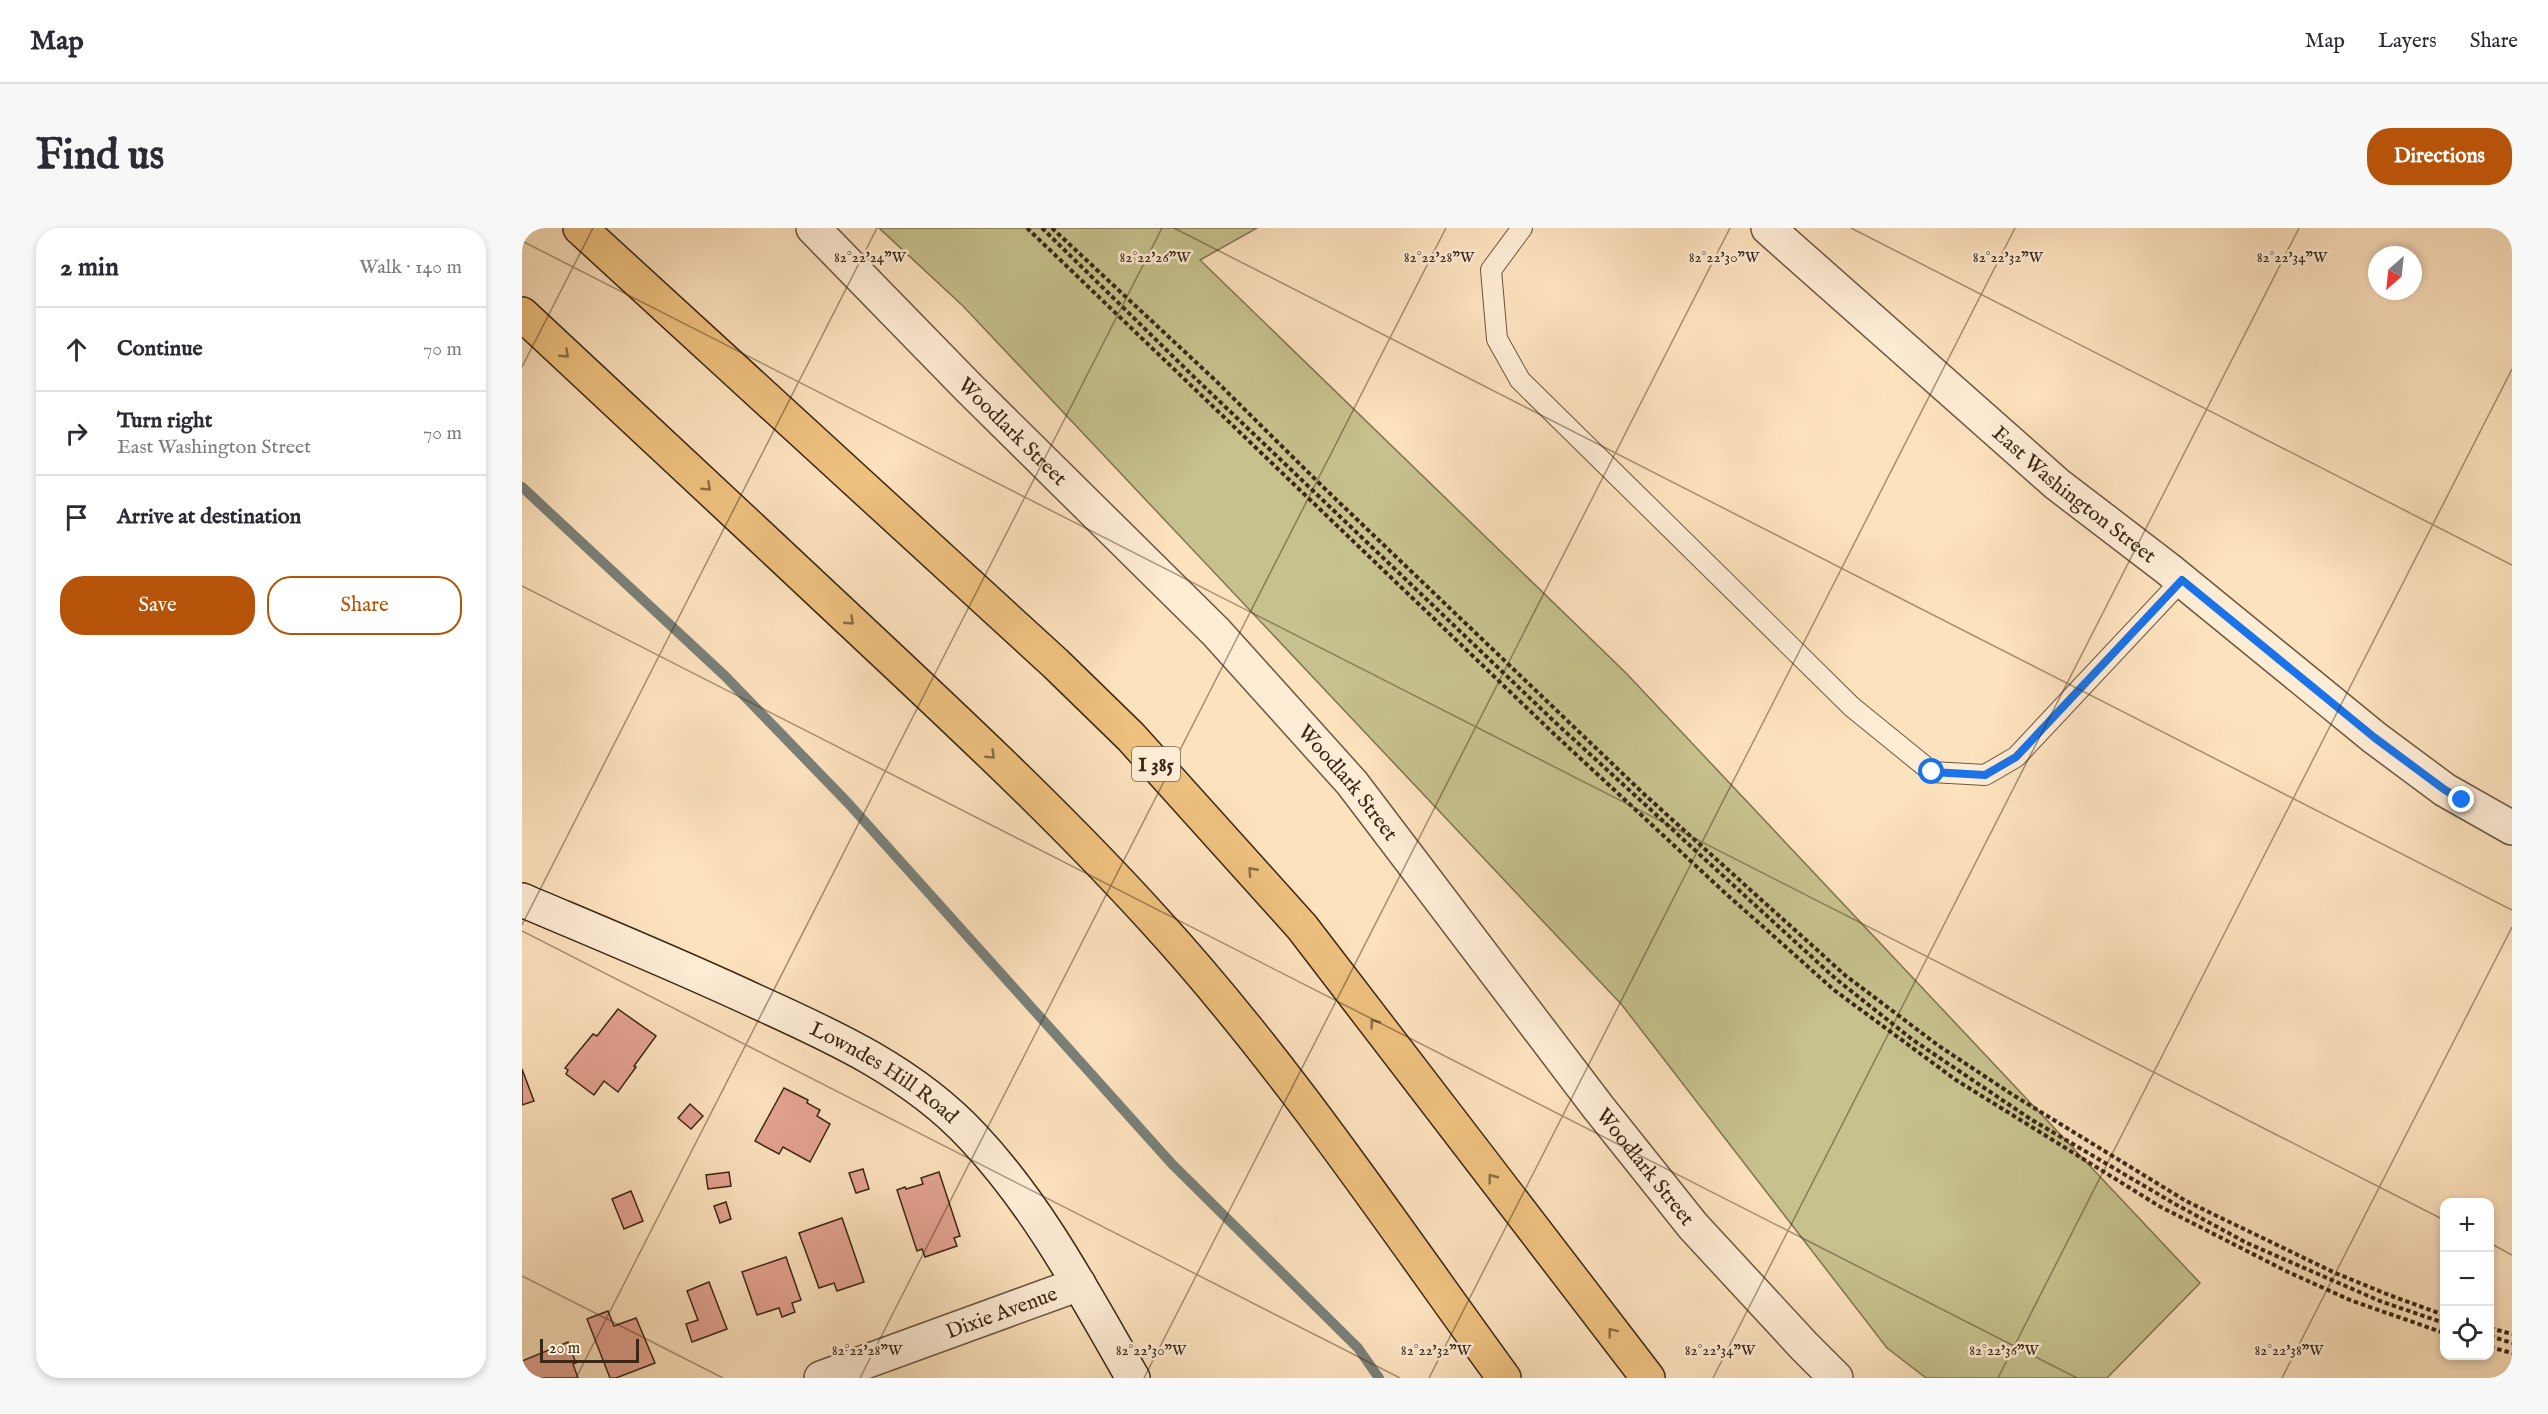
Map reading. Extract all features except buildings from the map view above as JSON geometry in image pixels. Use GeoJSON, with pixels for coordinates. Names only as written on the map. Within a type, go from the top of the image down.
{"type":"FeatureCollection","features":[{"type":"Feature","properties":{"kind":"highway","name":"I 385"},"geometry":{"type":"LineString","coordinates":[[579,228],[1054,663],[1131,737],[1302,927],[1648,1378]]}},
{"type":"Feature","properties":{"kind":"highway"},"geometry":{"type":"LineString","coordinates":[[522,314],[968,731],[1077,837],[1156,922],[1233,1011],[1307,1107],[1504,1378]]}},
{"type":"Feature","properties":{"kind":"street","name":"Woodlark Street"},"geometry":{"type":"LineString","coordinates":[[813,228],[969,388],[1216,632],[1352,783],[1598,1107],[1693,1226],[1836,1378]]}},
{"type":"Feature","properties":{"kind":"street","name":"East Washington Street"},"geometry":{"type":"LineString","coordinates":[[1768,228],[2057,484],[2182,580],[2375,738],[2445,790],[2512,828]]}},
{"type":"Feature","properties":{"kind":"street","name":"Lowndes Hill Road"},"geometry":{"type":"LineString","coordinates":[[524,903],[703,977],[824,1032],[886,1067],[921,1091],[972,1136],[1015,1186],[1079,1284],[1133,1378]]}},
{"type":"Feature","properties":{"kind":"street","name":"Dixie Avenue"},"geometry":{"type":"LineString","coordinates":[[821,1378],[1079,1284]]}},
{"type":"Feature","properties":{"kind":"lane"},"geometry":{"type":"LineString","coordinates":[[1522,228],[1491,270],[1497,339],[1520,380],[1852,707],[1932,772],[1985,775],[2016,757],[2182,580]]}},
{"type":"Feature","properties":{"kind":"path"},"geometry":{"type":"LineString","coordinates":[[1027,228],[1553,733],[1834,990],[1956,1080],[2159,1206],[2286,1271],[2349,1300],[2440,1331]]}},
{"type":"Feature","properties":{"kind":"path"},"geometry":{"type":"LineString","coordinates":[[1042,228],[1558,725],[1836,979],[1913,1040],[2032,1120],[2175,1204],[2247,1243],[2380,1301],[2440,1321]]}},
{"type":"Feature","properties":{"kind":"path"},"geometry":{"type":"LineString","coordinates":[[1052,228],[1215,380],[1321,485],[1646,796],[1845,976],[1939,1046],[2013,1095],[2186,1201],[2323,1268],[2440,1313]]}},
{"type":"Feature","properties":{"kind":"path"},"geometry":{"type":"LineString","coordinates":[[2494,1329],[2512,1334]]}},
{"type":"Feature","properties":{"kind":"path"},"geometry":{"type":"LineString","coordinates":[[2494,1337],[2512,1343]]}},
{"type":"Feature","properties":{"kind":"path"},"geometry":{"type":"LineString","coordinates":[[2494,1348],[2512,1353]]}},
{"type":"Feature","properties":{"kind":"shaded area"},"geometry":{"type":"Polygon","coordinates":[[[879,228],[1257,228],[1200,260],[1626,673],[2200,1283],[2107,1378],[1926,1378],[1887,1348],[1622,1005],[963,306],[879,228]]]}},
{"type":"Feature","properties":{"kind":"waterway"},"geometry":{"type":"LineString","coordinates":[[522,487],[725,676],[848,803],[1172,1164],[1358,1348],[1379,1378]]}},
{"type":"Feature","properties":{"kind":"route"},"geometry":{"type":"LineString","coordinates":[[1932,772],[1985,775],[2016,757],[2182,580],[2375,738],[2462,800]]}}]}
